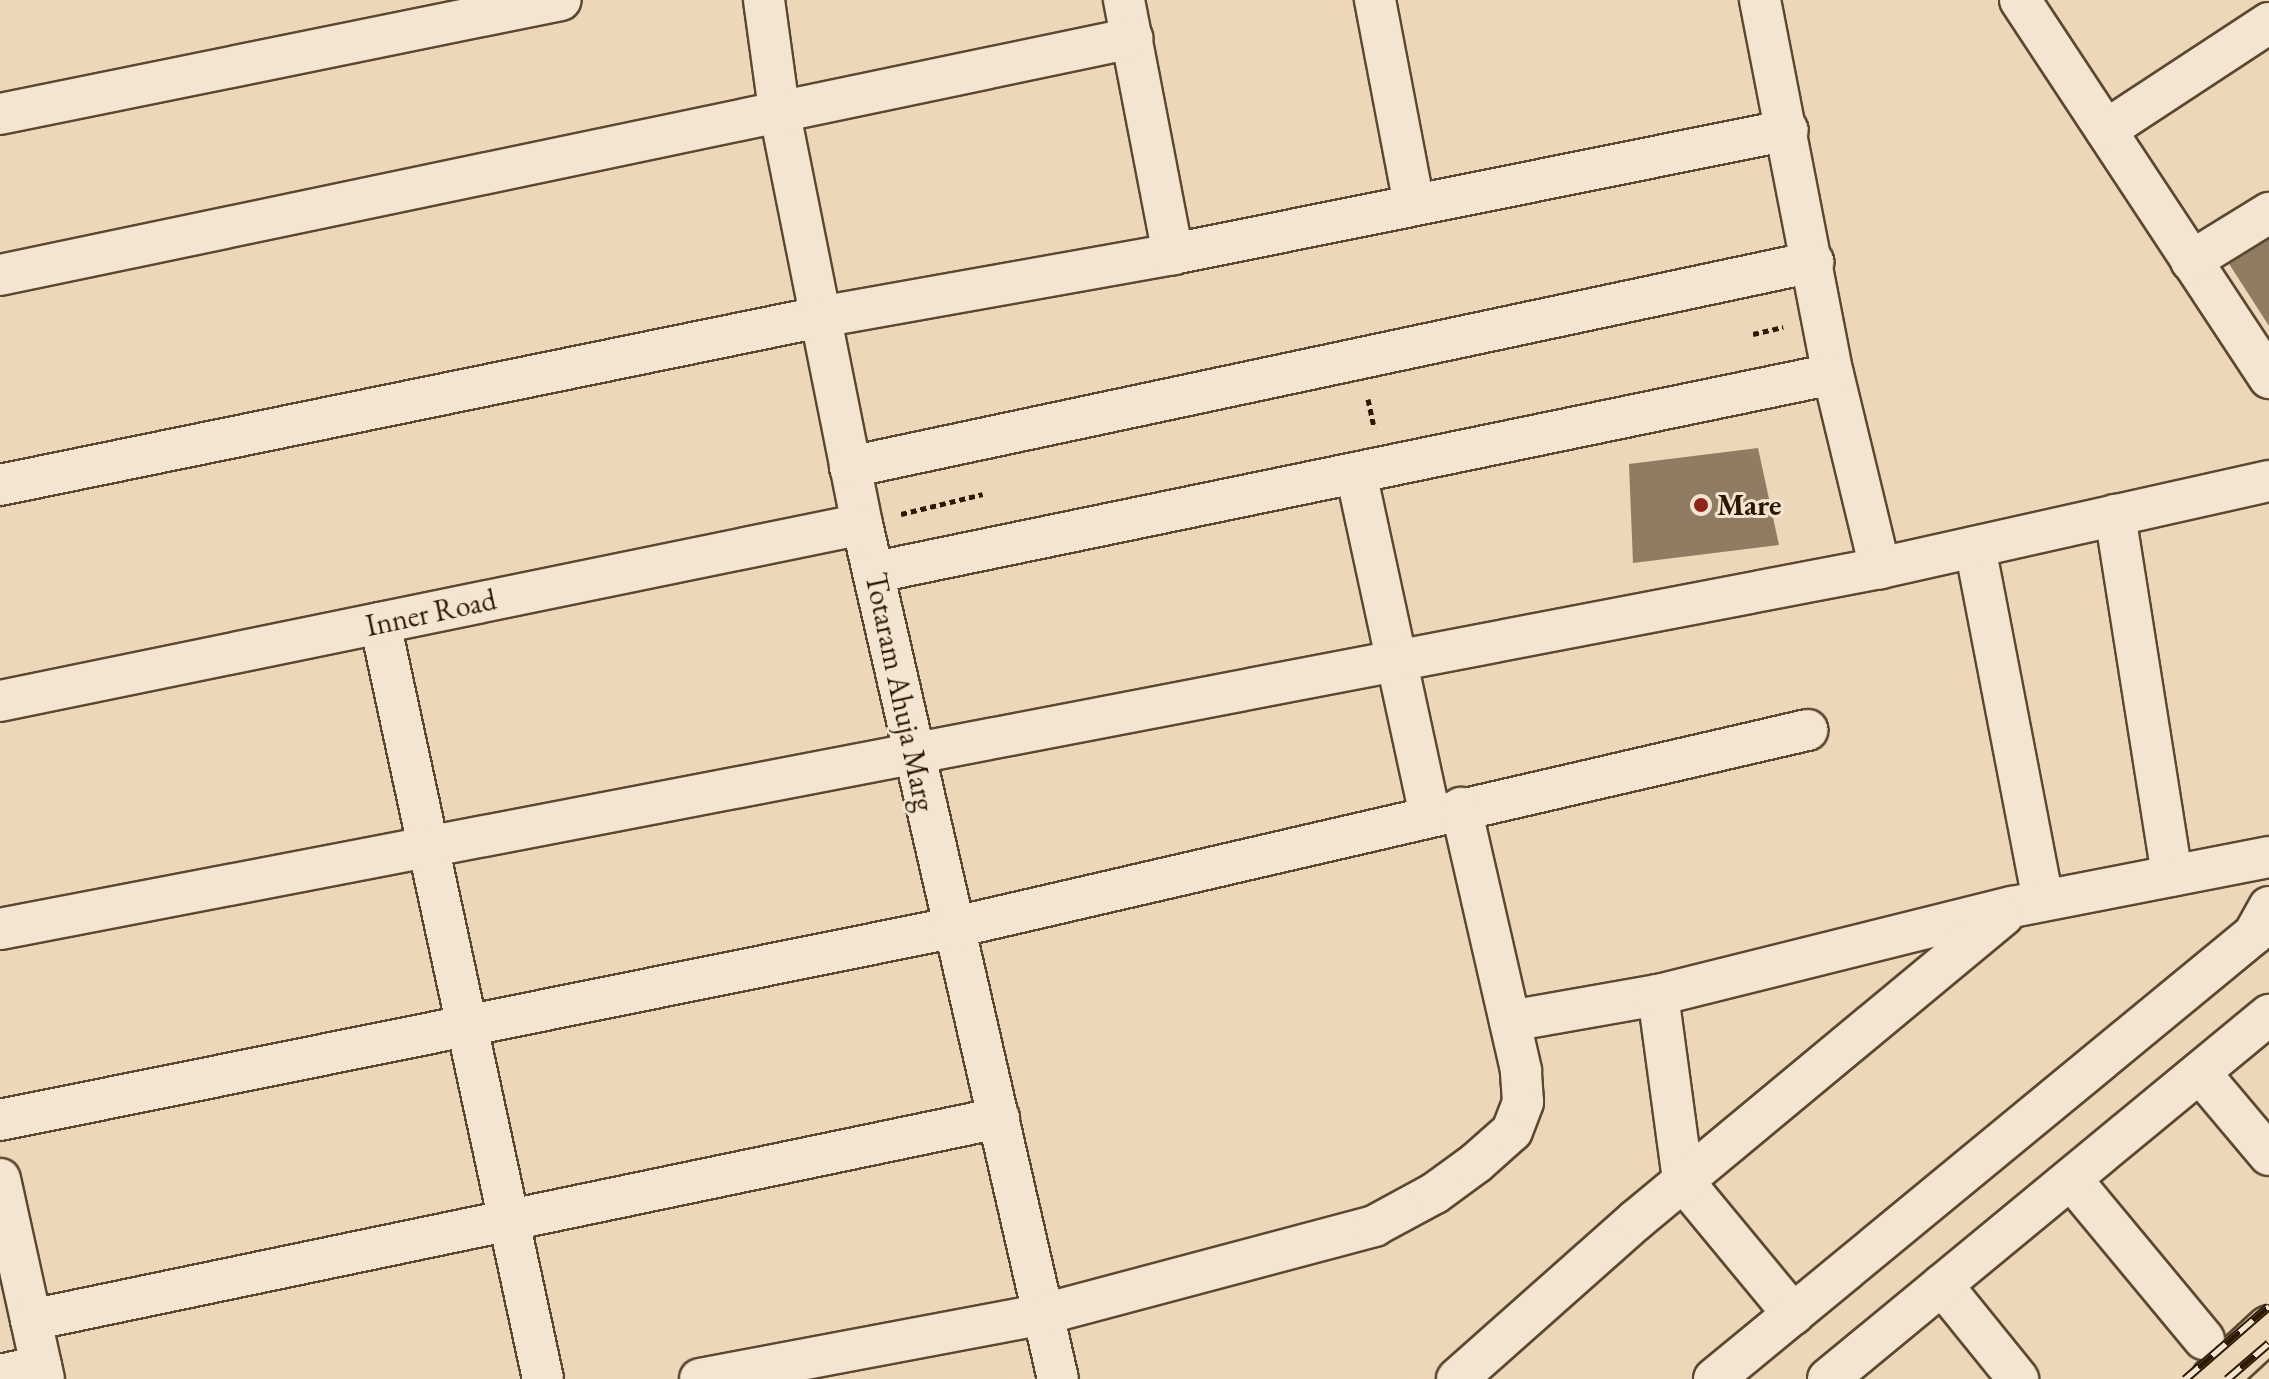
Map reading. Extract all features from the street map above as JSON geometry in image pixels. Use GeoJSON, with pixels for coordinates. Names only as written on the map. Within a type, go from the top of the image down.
{"type":"FeatureCollection","features":[{"type":"Feature","properties":{"kind":"main road"},"geometry":{"type":"LineString","coordinates":[[2209,1359],[2269,1328]]}},
{"type":"Feature","properties":{"kind":"street"},"geometry":{"type":"LineString","coordinates":[[0,114],[561,0]]}},
{"type":"Feature","properties":{"kind":"street","name":"Totaram Ahuja Marg"},"geometry":{"type":"LineString","coordinates":[[764,0],[779,109],[862,524],[876,572],[912,755],[951,928],[999,1118],[1058,1379]]}},
{"type":"Feature","properties":{"kind":"street"},"geometry":{"type":"LineString","coordinates":[[1375,0],[1414,204]]}},
{"type":"Feature","properties":{"kind":"street"},"geometry":{"type":"LineString","coordinates":[[1760,0],[1788,130],[1833,374],[1880,568]]}},
{"type":"Feature","properties":{"kind":"street"},"geometry":{"type":"LineString","coordinates":[[2020,0],[2269,378]]}},
{"type":"Feature","properties":{"kind":"street"},"geometry":{"type":"LineString","coordinates":[[0,275],[779,109],[1128,19],[1173,254]]}},
{"type":"Feature","properties":{"kind":"street"},"geometry":{"type":"LineString","coordinates":[[2106,130],[2269,23]]}},
{"type":"Feature","properties":{"kind":"street"},"geometry":{"type":"LineString","coordinates":[[0,485],[820,317],[1173,254],[1788,130]]}},
{"type":"Feature","properties":{"kind":"street"},"geometry":{"type":"LineString","coordinates":[[2191,261],[2269,213]]}},
{"type":"Feature","properties":{"kind":"street"},"geometry":{"type":"LineString","coordinates":[[850,467],[1813,262]]}},
{"type":"Feature","properties":{"kind":"street"},"geometry":{"type":"LineString","coordinates":[[876,572],[1833,374]]}},
{"type":"Feature","properties":{"kind":"street"},"geometry":{"type":"LineString","coordinates":[[700,1379],[1044,1314],[1374,1226],[1435,1193],[1512,1131],[1523,1102],[1510,1021],[1397,661],[1356,473]]}},
{"type":"Feature","properties":{"kind":"street"},"geometry":{"type":"LineString","coordinates":[[0,929],[1880,568],[2269,481]]}},
{"type":"Feature","properties":{"kind":"street"},"geometry":{"type":"LineString","coordinates":[[2115,515],[2172,876]]}},
{"type":"Feature","properties":{"kind":"street","name":"Inner Road"},"geometry":{"type":"LineString","coordinates":[[0,701],[862,524]]}},
{"type":"Feature","properties":{"kind":"street"},"geometry":{"type":"LineString","coordinates":[[1975,547],[2028,904]]}},
{"type":"Feature","properties":{"kind":"street"},"geometry":{"type":"LineString","coordinates":[[380,623],[543,1379]]}},
{"type":"Feature","properties":{"kind":"street"},"geometry":{"type":"LineString","coordinates":[[0,1120],[951,928],[1807,730]]}},
{"type":"Feature","properties":{"kind":"street"},"geometry":{"type":"LineString","coordinates":[[1510,1021],[1658,995],[2028,904],[2269,857]]}},
{"type":"Feature","properties":{"kind":"street"},"geometry":{"type":"LineString","coordinates":[[1457,1379],[1683,1181],[2028,904]]}},
{"type":"Feature","properties":{"kind":"street"},"geometry":{"type":"LineString","coordinates":[[1714,1379],[2254,934],[2269,907]]}},
{"type":"Feature","properties":{"kind":"street"},"geometry":{"type":"LineString","coordinates":[[1658,995],[1683,1181],[1793,1314]]}},
{"type":"Feature","properties":{"kind":"street"},"geometry":{"type":"LineString","coordinates":[[1828,1379],[2269,1015]]}},
{"type":"Feature","properties":{"kind":"street"},"geometry":{"type":"LineString","coordinates":[[2200,1073],[2269,1155]]}},
{"type":"Feature","properties":{"kind":"street"},"geometry":{"type":"LineString","coordinates":[[31,1320],[999,1118]]}},
{"type":"Feature","properties":{"kind":"street"},"geometry":{"type":"LineString","coordinates":[[0,1179],[11,1281],[31,1320],[42,1373],[0,1375]]}},
{"type":"Feature","properties":{"kind":"street"},"geometry":{"type":"LineString","coordinates":[[2071,1179],[2209,1359]]}},
{"type":"Feature","properties":{"kind":"street"},"geometry":{"type":"LineString","coordinates":[[1942,1285],[2018,1379]]}},
{"type":"Feature","properties":{"kind":"path"},"geometry":{"type":"LineString","coordinates":[[1366,389],[1376,435]]}},
{"type":"Feature","properties":{"kind":"path"},"geometry":{"type":"LineString","coordinates":[[862,524],[983,494]]}},
{"type":"Feature","properties":{"kind":"building"},"geometry":{"type":"Polygon","coordinates":[[[2269,226],[2269,326],[2224,256],[2269,226]]]}},
{"type":"Feature","properties":{"kind":"building","name":"Mare"},"geometry":{"type":"Polygon","coordinates":[[[1758,448],[1779,545],[1633,563],[1629,464],[1758,448]]]}},
{"type":"Feature","properties":{"kind":"railway"},"geometry":{"type":"LineString","coordinates":[[2185,1379],[2269,1306]]}},
{"type":"Feature","properties":{"kind":"railway"},"geometry":{"type":"LineString","coordinates":[[2227,1379],[2269,1343]]}},
{"type":"Feature","properties":{"kind":"place","name":"Mare"},"geometry":{"type":"Point","coordinates":[1701,505]}}]}
